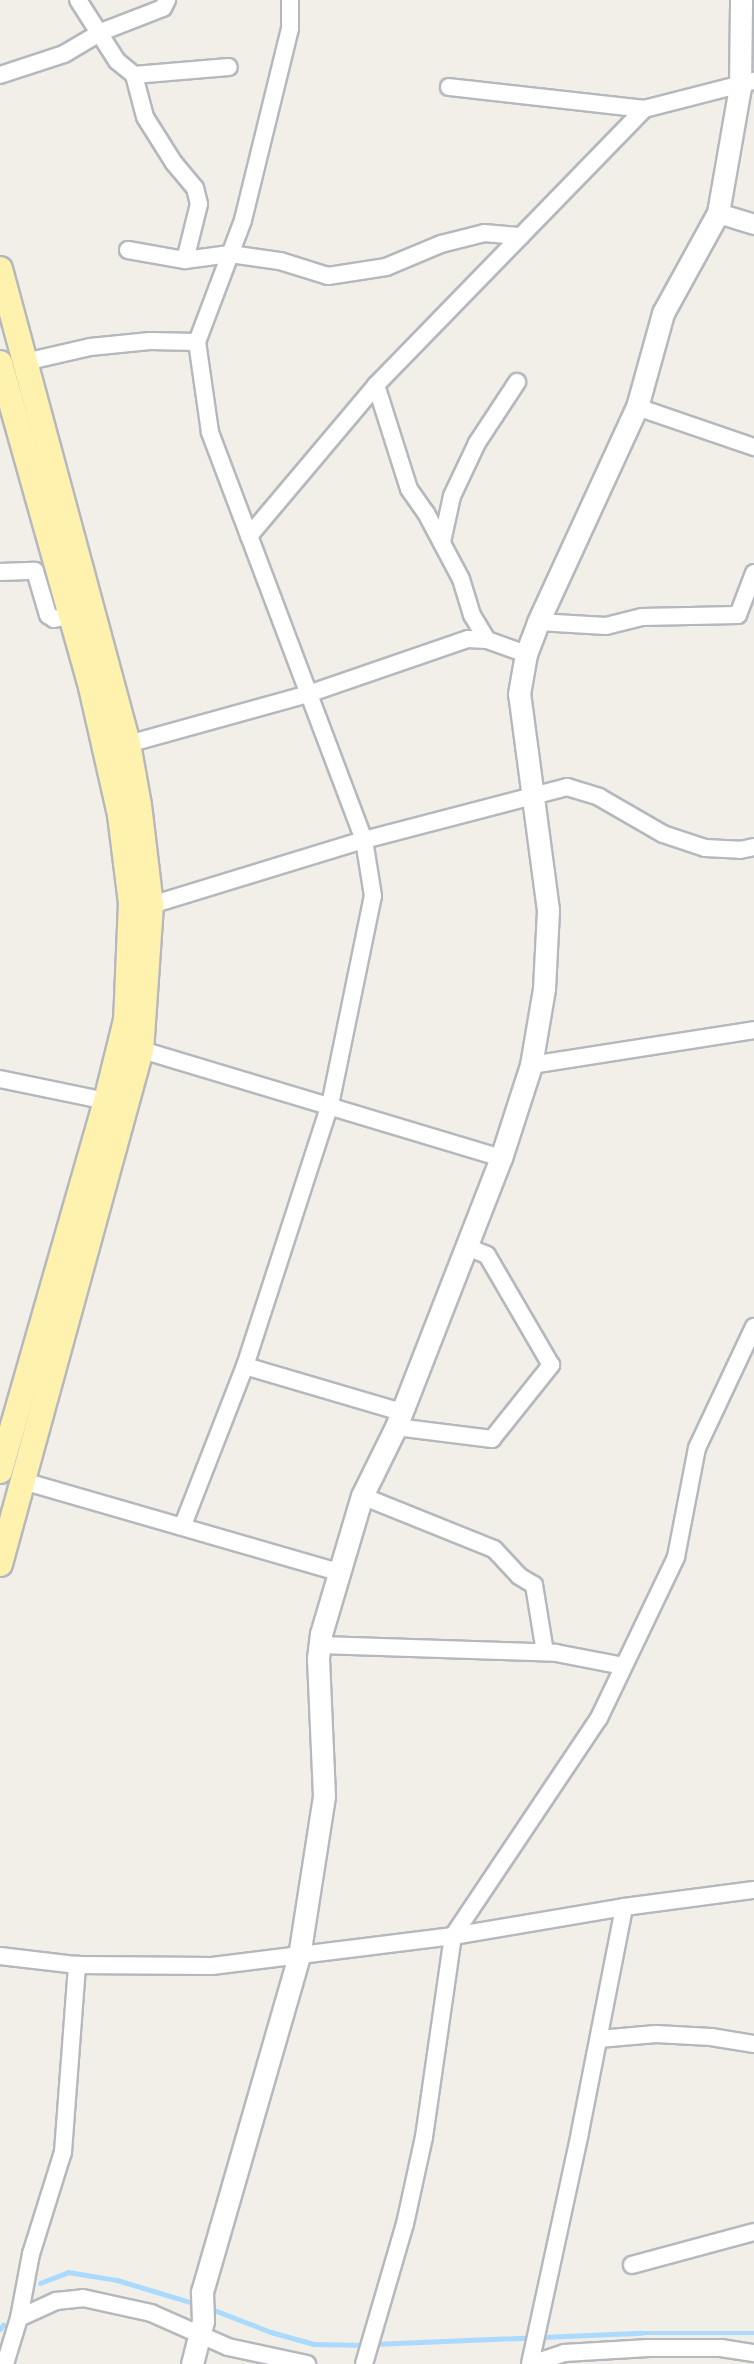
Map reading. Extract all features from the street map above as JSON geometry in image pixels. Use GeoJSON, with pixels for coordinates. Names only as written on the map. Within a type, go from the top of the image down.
{"type":"FeatureCollection","features":[{"type":"Feature","properties":{"kind":"main road"},"geometry":{"type":"LineString","coordinates":[[192,2364],[202,2329],[202,2292],[299,1956],[324,1796],[320,1645],[338,1572],[362,1496],[398,1419],[501,1158],[531,1065],[544,989],[548,910],[519,694],[526,654],[538,622],[637,407],[663,313],[718,213],[747,84],[741,0]]}},
{"type":"Feature","properties":{"kind":"main road"},"geometry":{"type":"LineString","coordinates":[[0,269],[128,744],[141,817],[151,905],[130,1047],[23,1481],[7,1516],[0,1563]]}},
{"type":"Feature","properties":{"kind":"main road"},"geometry":{"type":"LineString","coordinates":[[0,363],[106,749],[126,858],[131,903],[125,1020],[130,1047],[106,1101],[6,1426],[0,1471]]}},
{"type":"Feature","properties":{"kind":"street"},"geometry":{"type":"LineString","coordinates":[[78,0],[101,32],[117,61],[134,75],[145,117],[174,163],[195,188],[199,204],[185,260]]}},
{"type":"Feature","properties":{"kind":"street"},"geometry":{"type":"LineString","coordinates":[[0,75],[64,54],[101,32],[163,8],[167,0]]}},
{"type":"Feature","properties":{"kind":"street"},"geometry":{"type":"LineString","coordinates":[[183,1525],[245,1366],[330,1105],[373,896],[363,840],[210,432],[197,342],[243,219],[290,28],[290,0]]}},
{"type":"Feature","properties":{"kind":"street"},"geometry":{"type":"LineString","coordinates":[[134,75],[229,66]]}},
{"type":"Feature","properties":{"kind":"street"},"geometry":{"type":"LineString","coordinates":[[449,88],[643,109],[747,84]]}},
{"type":"Feature","properties":{"kind":"street"},"geometry":{"type":"LineString","coordinates":[[250,536],[376,385],[643,109]]}},
{"type":"Feature","properties":{"kind":"street"},"geometry":{"type":"LineString","coordinates":[[718,213],[754,224]]}},
{"type":"Feature","properties":{"kind":"street"},"geometry":{"type":"LineString","coordinates":[[128,250],[185,260],[230,254],[280,261],[328,276],[386,267],[441,244],[484,233],[521,236]]}},
{"type":"Feature","properties":{"kind":"street"},"geometry":{"type":"LineString","coordinates":[[25,362],[90,347],[150,341],[197,342]]}},
{"type":"Feature","properties":{"kind":"street"},"geometry":{"type":"LineString","coordinates":[[442,542],[457,486],[477,443],[517,382]]}},
{"type":"Feature","properties":{"kind":"street"},"geometry":{"type":"LineString","coordinates":[[376,385],[409,489],[442,542],[461,579],[472,615],[487,640]]}},
{"type":"Feature","properties":{"kind":"street"},"geometry":{"type":"LineString","coordinates":[[637,407],[754,447]]}},
{"type":"Feature","properties":{"kind":"street"},"geometry":{"type":"LineString","coordinates":[[0,572],[35,571],[48,615],[54,619],[70,616]]}},
{"type":"Feature","properties":{"kind":"street"},"geometry":{"type":"LineString","coordinates":[[538,622],[606,626],[642,617],[738,615],[754,573]]}},
{"type":"Feature","properties":{"kind":"street"},"geometry":{"type":"LineString","coordinates":[[128,744],[308,694],[468,639],[487,640],[526,654]]}},
{"type":"Feature","properties":{"kind":"street"},"geometry":{"type":"LineString","coordinates":[[151,905],[363,840],[567,787],[599,797],[663,834],[705,848],[740,850],[754,847]]}},
{"type":"Feature","properties":{"kind":"street"},"geometry":{"type":"LineString","coordinates":[[531,1065],[754,1030]]}},
{"type":"Feature","properties":{"kind":"street"},"geometry":{"type":"LineString","coordinates":[[130,1047],[501,1158]]}},
{"type":"Feature","properties":{"kind":"street"},"geometry":{"type":"LineString","coordinates":[[0,1079],[106,1101]]}},
{"type":"Feature","properties":{"kind":"street"},"geometry":{"type":"LineString","coordinates":[[245,1366],[398,1419],[492,1439],[551,1365],[487,1255],[465,1246]]}},
{"type":"Feature","properties":{"kind":"street"},"geometry":{"type":"LineString","coordinates":[[365,2360],[405,2224],[424,2137],[453,1936],[599,1718],[677,1557],[697,1448],[749,1348],[754,1327]]}},
{"type":"Feature","properties":{"kind":"street"},"geometry":{"type":"LineString","coordinates":[[23,1481],[183,1525],[338,1572]]}},
{"type":"Feature","properties":{"kind":"street"},"geometry":{"type":"LineString","coordinates":[[362,1496],[494,1549],[519,1576],[534,1585],[545,1653]]}},
{"type":"Feature","properties":{"kind":"street"},"geometry":{"type":"LineString","coordinates":[[320,1645],[545,1653],[624,1666]]}},
{"type":"Feature","properties":{"kind":"street"},"geometry":{"type":"LineString","coordinates":[[0,1956],[77,1965],[212,1966],[453,1936],[624,1907],[754,1890]]}},
{"type":"Feature","properties":{"kind":"street"},"geometry":{"type":"LineString","coordinates":[[624,1907],[599,2039],[531,2359],[564,2353],[649,2348],[721,2348],[754,2353]]}},
{"type":"Feature","properties":{"kind":"street"},"geometry":{"type":"LineString","coordinates":[[5,2364],[19,2318],[31,2254],[62,2152],[77,1965]]}},
{"type":"Feature","properties":{"kind":"street"},"geometry":{"type":"LineString","coordinates":[[599,2039],[656,2034],[711,2037],[754,2044]]}},
{"type":"Feature","properties":{"kind":"street"},"geometry":{"type":"LineString","coordinates":[[632,2265],[754,2232]]}},
{"type":"Feature","properties":{"kind":"street"},"geometry":{"type":"LineString","coordinates":[[19,2318],[55,2301],[83,2298],[151,2313],[202,2329],[228,2347],[307,2364]]}},
{"type":"Feature","properties":{"kind":"waterway"},"geometry":{"type":"LineString","coordinates":[[40,2283],[68,2272],[117,2280],[197,2304]]}},
{"type":"Feature","properties":{"kind":"waterway"},"geometry":{"type":"LineString","coordinates":[[209,2308],[271,2332],[314,2344],[366,2345]]}},
{"type":"Feature","properties":{"kind":"waterway"},"geometry":{"type":"LineString","coordinates":[[0,2329],[3,2325]]}},
{"type":"Feature","properties":{"kind":"waterway"},"geometry":{"type":"LineString","coordinates":[[374,2344],[642,2333],[754,2333]]}}]}
